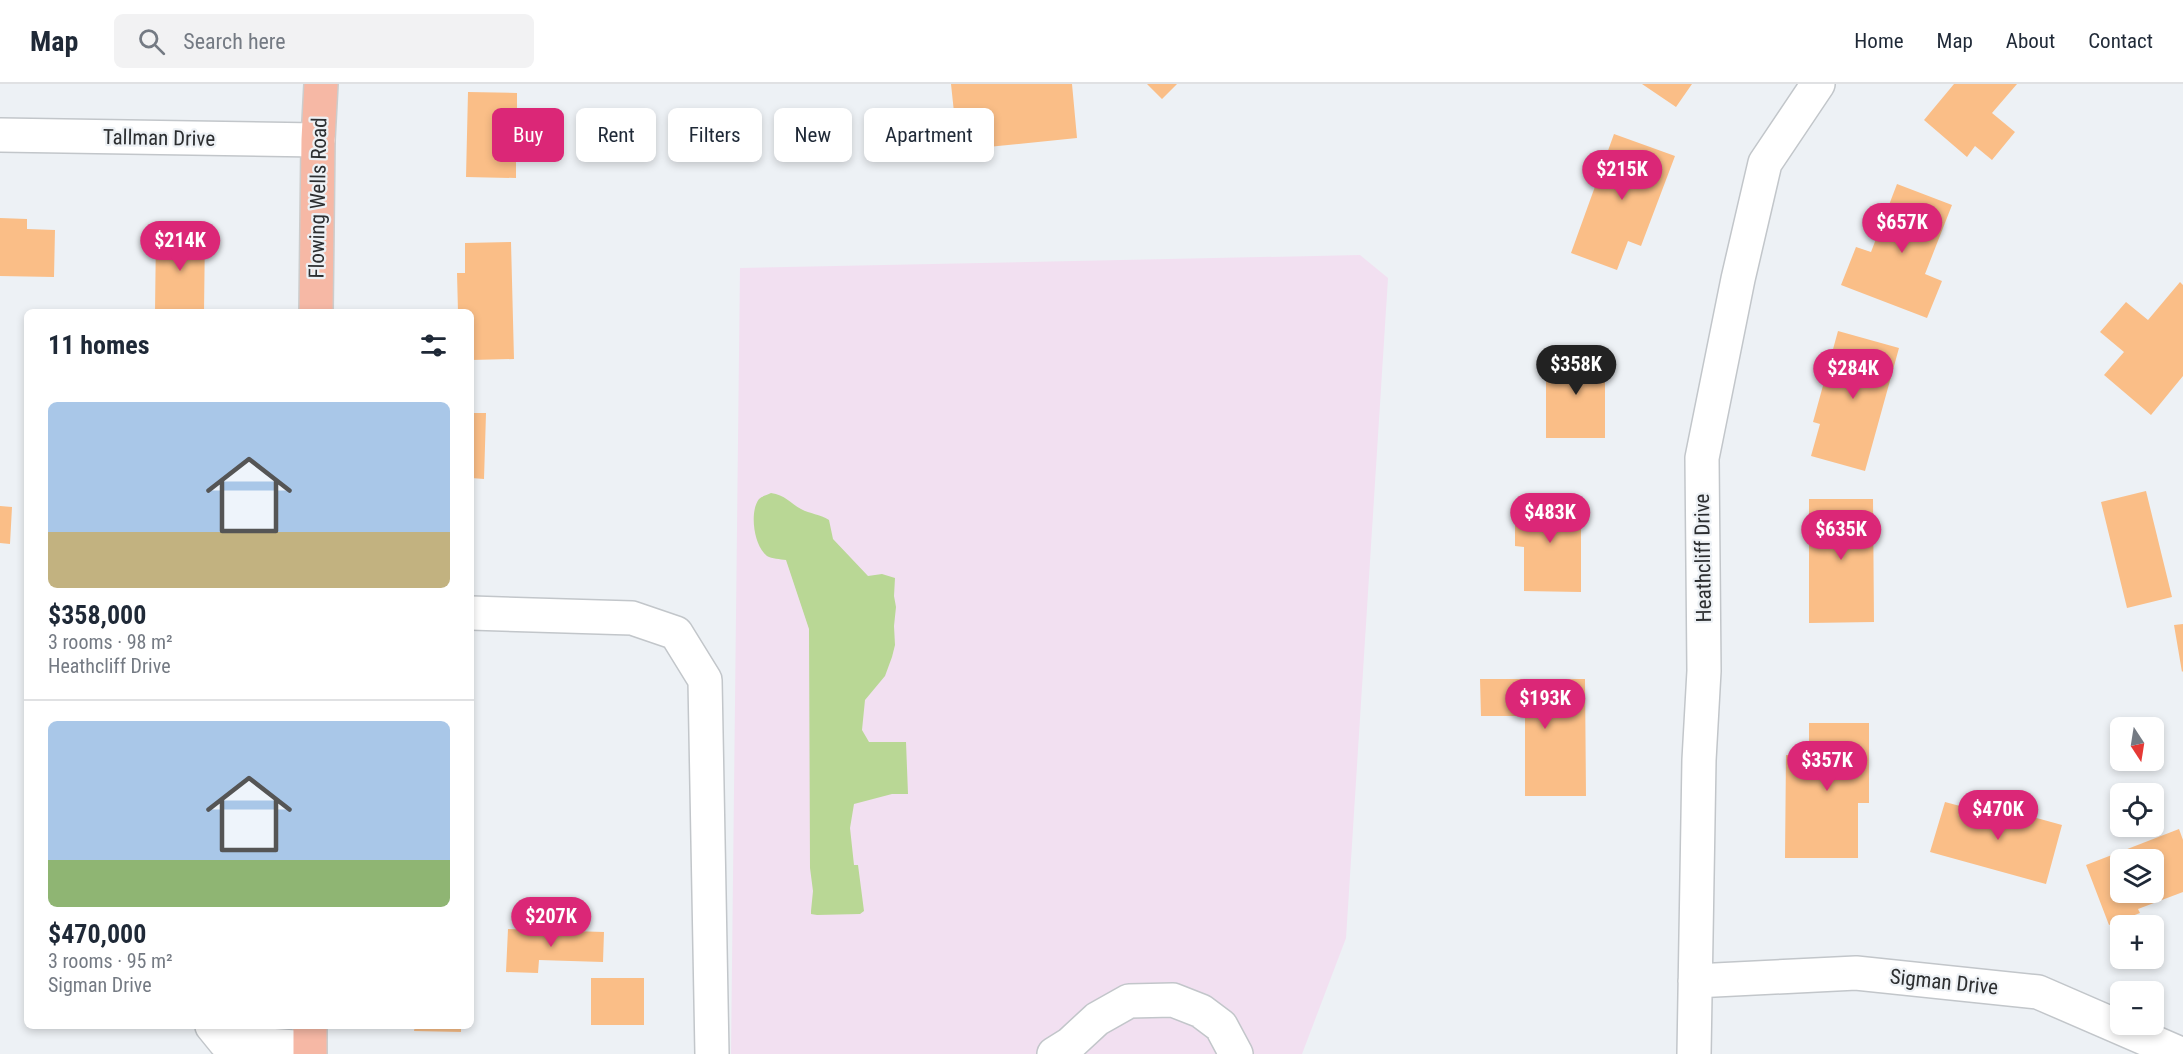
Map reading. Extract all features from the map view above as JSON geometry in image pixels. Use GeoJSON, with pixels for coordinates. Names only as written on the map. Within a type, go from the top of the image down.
{"type":"FeatureCollection","features":[{"type":"Feature","properties":{"kind":"main road","name":"Flowing Wells Road"},"geometry":{"type":"LineString","coordinates":[[316,309],[321,84]]}},
{"type":"Feature","properties":{"kind":"street","name":"Heathcliff Drive"},"geometry":{"type":"LineString","coordinates":[[1694,1054],[1699,760],[1704,671],[1702,459],[1738,279],[1765,163],[1818,84]]}},
{"type":"Feature","properties":{"kind":"street","name":"Tallman Drive"},"geometry":{"type":"LineString","coordinates":[[0,135],[318,140]]}},
{"type":"Feature","properties":{"kind":"street"},"geometry":{"type":"LineString","coordinates":[[474,614],[632,618],[676,633],[705,680],[712,1054]]}},
{"type":"Feature","properties":{"kind":"street","name":"Sigman Drive"},"geometry":{"type":"LineString","coordinates":[[1695,981],[1856,973],[2038,992],[2181,1054]]}},
{"type":"Feature","properties":{"kind":"street"},"geometry":{"type":"LineString","coordinates":[[1054,1054],[1070,1044],[1097,1019],[1129,1001],[1173,1000],[1201,1011],[1221,1026],[1236,1054]]}},
{"type":"Feature","properties":{"kind":"street"},"geometry":{"type":"LineString","coordinates":[[214,1029],[225,1042],[310,1042]]}},
{"type":"Feature","properties":{"kind":"shaded area"},"geometry":{"type":"Polygon","coordinates":[[[1360,255],[1388,278],[1346,938],[1302,1054],[731,1054],[740,268],[1360,255]]]}},
{"type":"Feature","properties":{"kind":"green space"},"geometry":{"type":"Polygon","coordinates":[[[771,493],[784,497],[804,511],[829,520],[833,539],[868,576],[882,574],[895,578],[895,645],[885,676],[865,700],[862,730],[869,742],[906,742],[908,794],[892,794],[854,804],[850,828],[854,865],[858,865],[864,911],[860,914],[811,914],[813,891],[810,868],[809,629],[786,560],[767,556],[756,537],[754,512],[756,505],[760,498],[771,493]]]}},
{"type":"Feature","properties":{"kind":"building"},"geometry":{"type":"Polygon","coordinates":[[[951,84],[1072,84],[1077,138],[994,146],[994,108],[954,108],[951,84]]]}},
{"type":"Feature","properties":{"kind":"building"},"geometry":{"type":"Polygon","coordinates":[[[1147,84],[1177,84],[1162,99],[1147,84]]]}},
{"type":"Feature","properties":{"kind":"building"},"geometry":{"type":"Polygon","coordinates":[[[1642,84],[1692,84],[1676,107],[1642,84]]]}},
{"type":"Feature","properties":{"kind":"building"},"geometry":{"type":"Polygon","coordinates":[[[1954,84],[2017,84],[1992,113],[2015,132],[1992,160],[1975,146],[1967,157],[1924,120],[1954,84]]]}},
{"type":"Feature","properties":{"kind":"building"},"geometry":{"type":"Polygon","coordinates":[[[468,92],[517,93],[517,108],[492,108],[492,162],[516,162],[516,178],[466,177],[468,92]]]}},
{"type":"Feature","properties":{"kind":"building"},"geometry":{"type":"Polygon","coordinates":[[[1614,134],[1675,156],[1641,246],[1628,241],[1617,270],[1571,253],[1614,134]]]}},
{"type":"Feature","properties":{"kind":"building"},"geometry":{"type":"Polygon","coordinates":[[[1897,184],[1952,205],[1925,274],[1942,281],[1927,318],[1841,285],[1856,247],[1871,252],[1897,184]]]}},
{"type":"Feature","properties":{"kind":"building"},"geometry":{"type":"Polygon","coordinates":[[[0,218],[27,219],[27,229],[55,230],[54,277],[0,276],[0,218]]]}},
{"type":"Feature","properties":{"kind":"building"},"geometry":{"type":"Polygon","coordinates":[[[156,233],[205,233],[204,309],[155,309],[156,233]]]}},
{"type":"Feature","properties":{"kind":"building"},"geometry":{"type":"Polygon","coordinates":[[[511,242],[514,359],[474,360],[474,309],[458,309],[457,273],[465,273],[465,243],[511,242]]]}},
{"type":"Feature","properties":{"kind":"building"},"geometry":{"type":"Polygon","coordinates":[[[2180,282],[2183,285],[2183,376],[2151,415],[2104,375],[2124,352],[2100,332],[2126,302],[2148,320],[2180,282]]]}},
{"type":"Feature","properties":{"kind":"building"},"geometry":{"type":"Polygon","coordinates":[[[1838,331],[1899,348],[1865,471],[1811,456],[1820,424],[1813,422],[1838,331]]]}},
{"type":"Feature","properties":{"kind":"building"},"geometry":{"type":"Polygon","coordinates":[[[1546,355],[1605,355],[1605,438],[1546,438],[1546,355]]]}},
{"type":"Feature","properties":{"kind":"building"},"geometry":{"type":"Polygon","coordinates":[[[474,413],[486,413],[484,479],[474,478],[474,413]]]}},
{"type":"Feature","properties":{"kind":"building"},"geometry":{"type":"Polygon","coordinates":[[[2146,491],[2172,597],[2127,608],[2101,502],[2146,491]]]}},
{"type":"Feature","properties":{"kind":"building"},"geometry":{"type":"Polygon","coordinates":[[[1809,499],[1873,499],[1874,622],[1809,623],[1809,499]]]}},
{"type":"Feature","properties":{"kind":"building"},"geometry":{"type":"Polygon","coordinates":[[[1515,500],[1581,500],[1581,592],[1524,591],[1524,547],[1515,546],[1515,500]]]}},
{"type":"Feature","properties":{"kind":"building"},"geometry":{"type":"Polygon","coordinates":[[[0,506],[12,507],[10,544],[0,543],[0,506]]]}},
{"type":"Feature","properties":{"kind":"building"},"geometry":{"type":"Polygon","coordinates":[[[2183,624],[2183,671],[2182,672],[2174,625],[2183,624]]]}},
{"type":"Feature","properties":{"kind":"building"},"geometry":{"type":"Polygon","coordinates":[[[1480,679],[1585,679],[1586,796],[1525,796],[1525,716],[1481,716],[1480,679]]]}},
{"type":"Feature","properties":{"kind":"building"},"geometry":{"type":"Polygon","coordinates":[[[1809,723],[1869,723],[1869,803],[1858,803],[1858,858],[1785,858],[1786,755],[1809,755],[1809,723]]]}},
{"type":"Feature","properties":{"kind":"building"},"geometry":{"type":"Polygon","coordinates":[[[1945,802],[1990,814],[1992,806],[2062,825],[2046,884],[1930,852],[1945,802]]]}},
{"type":"Feature","properties":{"kind":"building"},"geometry":{"type":"Polygon","coordinates":[[[2179,829],[2183,840],[2183,892],[2164,899],[2164,849],[2127,849],[2164,837],[2164,835],[2179,829]]]}},
{"type":"Feature","properties":{"kind":"building"},"geometry":{"type":"Polygon","coordinates":[[[2110,856],[2110,903],[2154,903],[2138,909],[2140,913],[2135,915],[2110,915],[2109,925],[2086,865],[2110,856]]]}},
{"type":"Feature","properties":{"kind":"building"},"geometry":{"type":"Polygon","coordinates":[[[508,929],[604,932],[603,962],[539,960],[538,973],[506,972],[508,929]]]}},
{"type":"Feature","properties":{"kind":"building"},"geometry":{"type":"Polygon","coordinates":[[[591,978],[644,978],[644,1025],[591,1025],[591,978]]]}},
{"type":"Feature","properties":{"kind":"building"},"geometry":{"type":"Polygon","coordinates":[[[414,1029],[461,1029],[461,1032],[414,1031],[414,1029]]]}}]}
